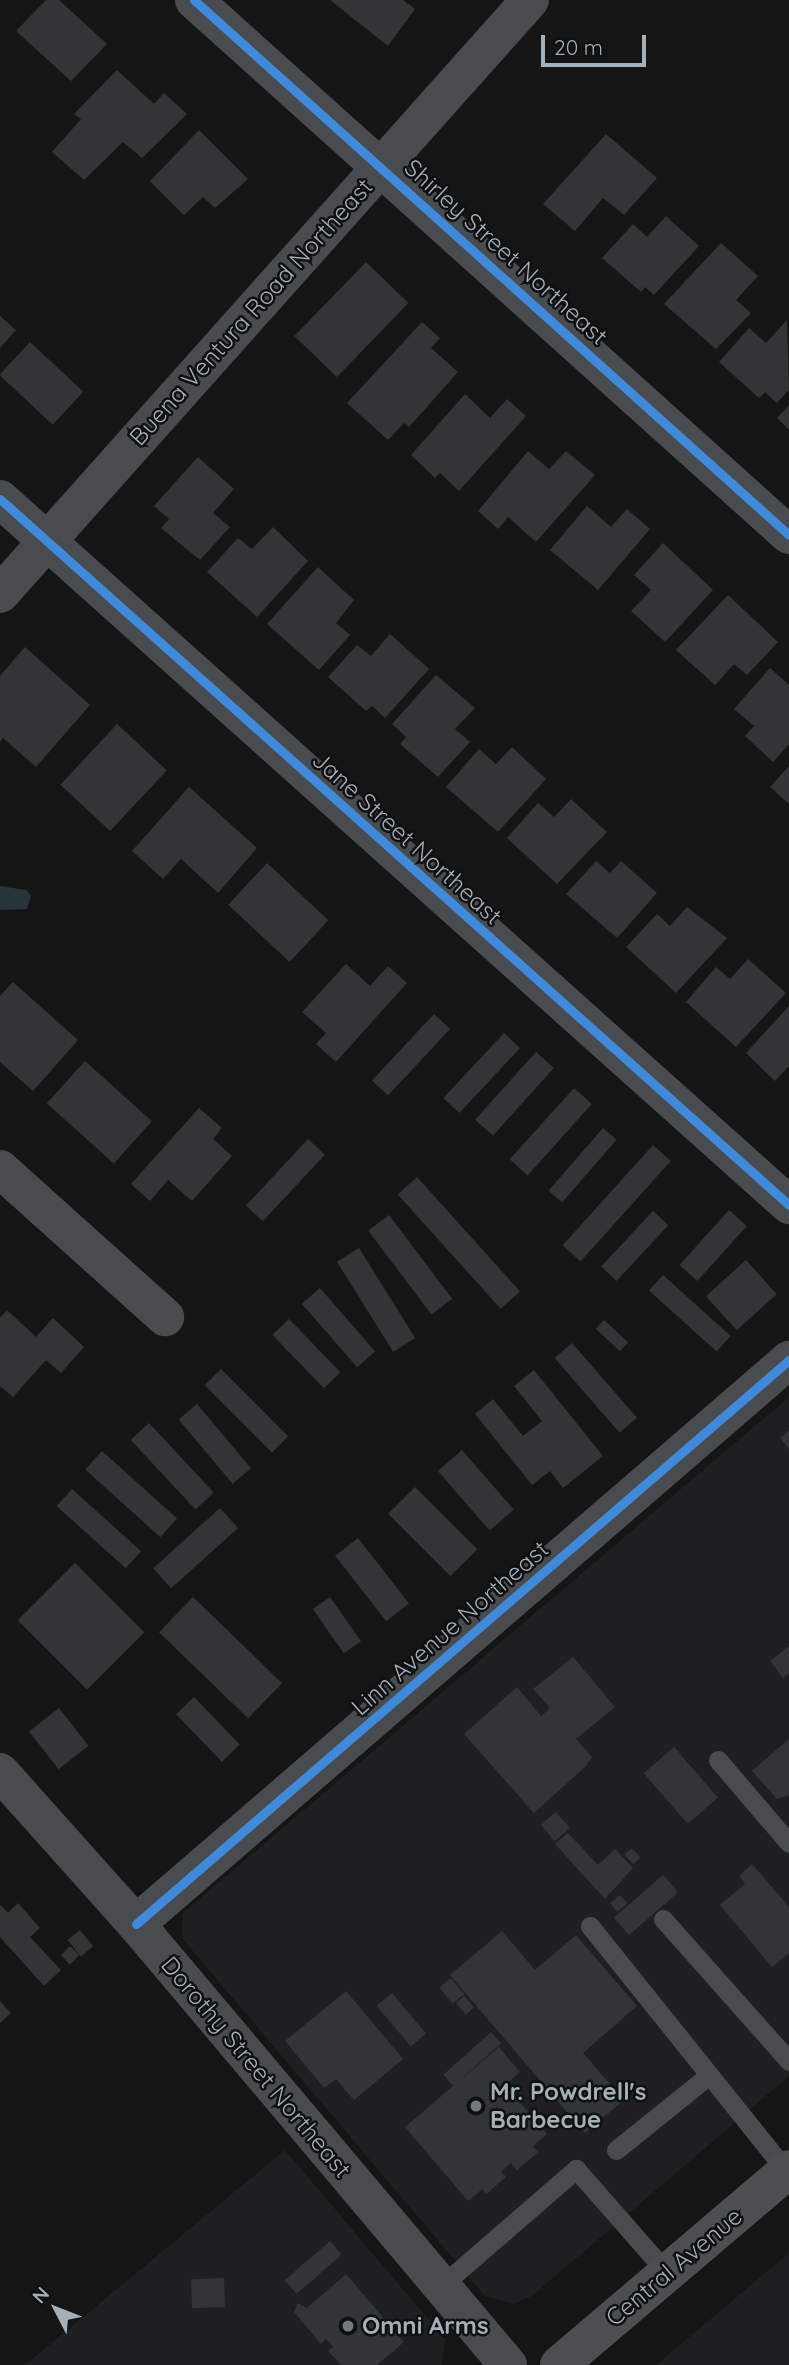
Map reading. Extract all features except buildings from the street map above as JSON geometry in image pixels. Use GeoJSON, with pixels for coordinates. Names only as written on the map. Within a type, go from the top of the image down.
{"type":"FeatureCollection","features":[{"type":"Feature","properties":{"kind":"main road","name":"Central Avenue"},"geometry":{"type":"LineString","coordinates":[[559,2365],[788,2170]]}},
{"type":"Feature","properties":{"kind":"street","name":"Shirley Street Northeast"},"geometry":{"type":"LineString","coordinates":[[194,0],[789,536]]}},
{"type":"Feature","properties":{"kind":"street","name":"Buena Ventura Road Northeast"},"geometry":{"type":"LineString","coordinates":[[0,594],[530,0]]}},
{"type":"Feature","properties":{"kind":"street","name":"Jane Street Northeast"},"geometry":{"type":"LineString","coordinates":[[0,499],[789,1205]]}},
{"type":"Feature","properties":{"kind":"street"},"geometry":{"type":"LineString","coordinates":[[0,1169],[165,1317]]}},
{"type":"Feature","properties":{"kind":"street","name":"Linn Avenue Northeast"},"geometry":{"type":"LineString","coordinates":[[136,1924],[789,1360]]}},
{"type":"Feature","properties":{"kind":"street","name":"Dorothy Street Northeast"},"geometry":{"type":"LineString","coordinates":[[0,1772],[136,1924],[508,2365]]}},
{"type":"Feature","properties":{"kind":"lane"},"geometry":{"type":"LineString","coordinates":[[719,1760],[789,1843]]}},
{"type":"Feature","properties":{"kind":"lane"},"geometry":{"type":"LineString","coordinates":[[663,1919],[789,2061]]}},
{"type":"Feature","properties":{"kind":"lane"},"geometry":{"type":"LineString","coordinates":[[590,1926],[788,2170]]}},
{"type":"Feature","properties":{"kind":"lane"},"geometry":{"type":"LineString","coordinates":[[617,2150],[709,2075]]}},
{"type":"Feature","properties":{"kind":"lane"},"geometry":{"type":"LineString","coordinates":[[441,2286],[576,2169],[667,2273]]}},
{"type":"Feature","properties":{"kind":"shaded area"},"geometry":{"type":"Polygon","coordinates":[[[0,886],[26,890],[31,896],[27,909],[0,910],[0,886]]]}},
{"type":"Feature","properties":{"kind":"shaded area"},"geometry":{"type":"Polygon","coordinates":[[[789,1397],[789,2076],[532,2296],[513,2304],[485,2296],[182,1938],[183,1913],[789,1397]]]}},
{"type":"Feature","properties":{"kind":"shaded area"},"geometry":{"type":"Polygon","coordinates":[[[285,2150],[445,2339],[442,2365],[25,2365],[285,2150]]]}},
{"type":"Feature","properties":{"kind":"shaded area"},"geometry":{"type":"Polygon","coordinates":[[[789,2253],[789,2365],[656,2365],[789,2253]]]}},
{"type":"Feature","properties":{"kind":"cycle path"},"geometry":{"type":"LineString","coordinates":[[194,0],[789,535]]}},
{"type":"Feature","properties":{"kind":"cycle path"},"geometry":{"type":"LineString","coordinates":[[0,499],[789,1205]]}},
{"type":"Feature","properties":{"kind":"cycle path"},"geometry":{"type":"LineString","coordinates":[[136,1924],[789,1360]]}},
{"type":"Feature","properties":{"kind":"place","name":"Mr. Powdrell's Barbecue"},"geometry":{"type":"Point","coordinates":[476,2106]}},
{"type":"Feature","properties":{"kind":"place","name":"Omni Arms"},"geometry":{"type":"Point","coordinates":[348,2326]}}]}
